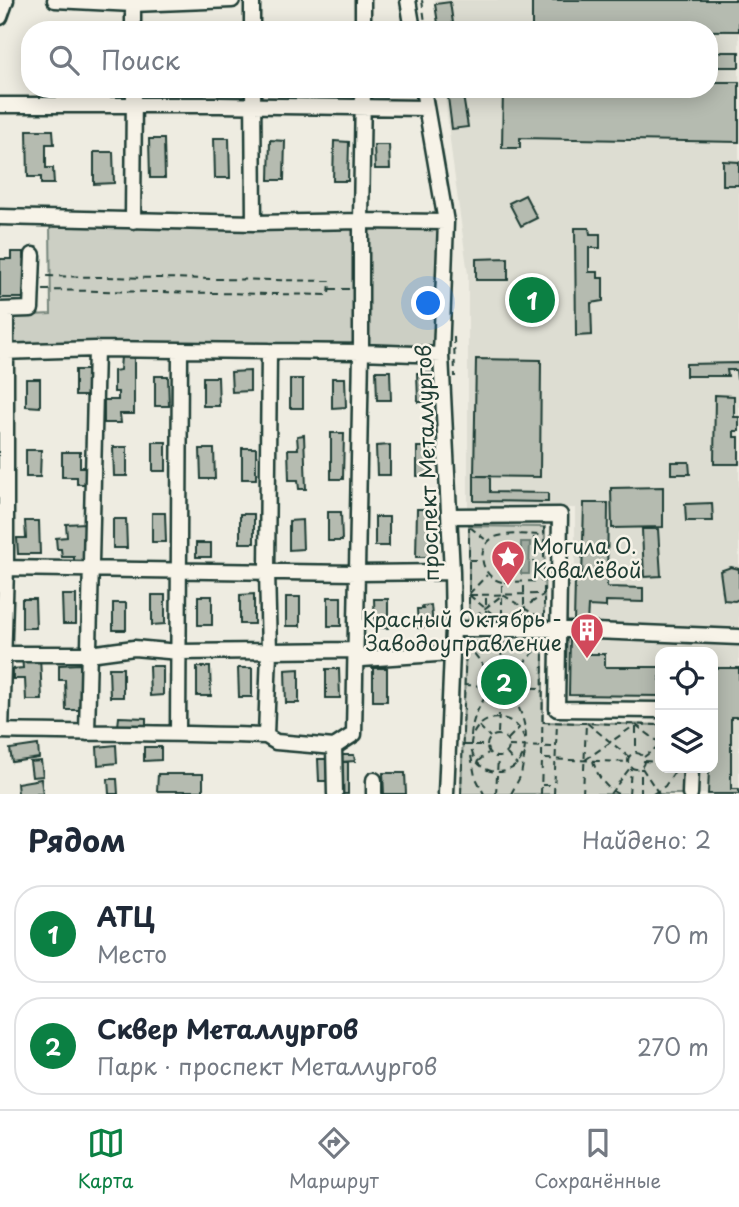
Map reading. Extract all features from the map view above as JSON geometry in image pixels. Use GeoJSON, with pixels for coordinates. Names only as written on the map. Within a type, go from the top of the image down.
{"type":"FeatureCollection","features":[{"type":"Feature","properties":{"kind":"street"},"geometry":{"type":"LineString","coordinates":[[0,17],[6,0]]}},
{"type":"Feature","properties":{"kind":"street"},"geometry":{"type":"LineString","coordinates":[[55,0],[133,4],[232,0]]}},
{"type":"Feature","properties":{"kind":"street"},"geometry":{"type":"LineString","coordinates":[[252,0],[253,21]]}},
{"type":"Feature","properties":{"kind":"street"},"geometry":{"type":"LineString","coordinates":[[363,0],[363,21]]}},
{"type":"Feature","properties":{"kind":"street"},"geometry":{"type":"LineString","coordinates":[[408,0],[412,21]]}},
{"type":"Feature","properties":{"kind":"street"},"geometry":{"type":"LineString","coordinates":[[133,4],[134,21]]}},
{"type":"Feature","properties":{"kind":"street"},"geometry":{"type":"LineString","coordinates":[[133,221],[134,98]]}},
{"type":"Feature","properties":{"kind":"street"},"geometry":{"type":"LineString","coordinates":[[253,98],[254,223]]}},
{"type":"Feature","properties":{"kind":"street"},"geometry":{"type":"LineString","coordinates":[[33,255],[31,309],[3,310],[1,731],[266,736],[276,742],[334,747],[354,734],[363,98]]}},
{"type":"Feature","properties":{"kind":"street","name":"проспект Металлургов"},"geometry":{"type":"LineString","coordinates":[[424,98],[446,222],[441,355],[453,629],[446,794]]}},
{"type":"Feature","properties":{"kind":"street"},"geometry":{"type":"LineString","coordinates":[[0,105],[426,108]]}},
{"type":"Feature","properties":{"kind":"street"},"geometry":{"type":"LineString","coordinates":[[0,217],[254,223],[446,222]]}},
{"type":"Feature","properties":{"kind":"street"},"geometry":{"type":"LineString","coordinates":[[4,352],[96,349],[441,355]]}},
{"type":"Feature","properties":{"kind":"street"},"geometry":{"type":"LineString","coordinates":[[87,733],[96,349]]}},
{"type":"Feature","properties":{"kind":"street"},"geometry":{"type":"LineString","coordinates":[[178,733],[180,350]]}},
{"type":"Feature","properties":{"kind":"street"},"geometry":{"type":"LineString","coordinates":[[266,736],[269,651],[269,351]]}},
{"type":"Feature","properties":{"kind":"street"},"geometry":{"type":"LineString","coordinates":[[450,516],[467,521],[560,516],[557,709],[655,710]]}},
{"type":"Feature","properties":{"kind":"street"},"geometry":{"type":"LineString","coordinates":[[3,568],[452,572]]}},
{"type":"Feature","properties":{"kind":"street"},"geometry":{"type":"LineString","coordinates":[[453,629],[739,637]]}},
{"type":"Feature","properties":{"kind":"street"},"geometry":{"type":"LineString","coordinates":[[2,654],[89,654],[134,648],[179,652],[355,650]]}},
{"type":"Feature","properties":{"kind":"street"},"geometry":{"type":"LineString","coordinates":[[355,650],[362,659],[452,653]]}},
{"type":"Feature","properties":{"kind":"street"},"geometry":{"type":"LineString","coordinates":[[334,747],[335,794]]}},
{"type":"Feature","properties":{"kind":"street"},"geometry":{"type":"LineString","coordinates":[[690,794],[691,773]]}},
{"type":"Feature","properties":{"kind":"path"},"geometry":{"type":"LineString","coordinates":[[422,0],[425,21]]}},
{"type":"Feature","properties":{"kind":"path"},"geometry":{"type":"LineString","coordinates":[[330,281],[329,295],[32,283],[330,281]]}},
{"type":"Feature","properties":{"kind":"path"},"geometry":{"type":"LineString","coordinates":[[329,289],[361,289]]}},
{"type":"Feature","properties":{"kind":"path"},"geometry":{"type":"LineString","coordinates":[[454,339],[455,380]]}},
{"type":"Feature","properties":{"kind":"path"},"geometry":{"type":"LineString","coordinates":[[467,521],[480,526]]}},
{"type":"Feature","properties":{"kind":"path"},"geometry":{"type":"LineString","coordinates":[[467,521],[488,542]]}},
{"type":"Feature","properties":{"kind":"path"},"geometry":{"type":"LineString","coordinates":[[467,521],[469,621],[502,595]]}},
{"type":"Feature","properties":{"kind":"path"},"geometry":{"type":"LineString","coordinates":[[502,527],[502,536]]}},
{"type":"Feature","properties":{"kind":"path"},"geometry":{"type":"LineString","coordinates":[[526,527],[526,535]]}},
{"type":"Feature","properties":{"kind":"path"},"geometry":{"type":"LineString","coordinates":[[502,595],[544,621],[545,527],[535,527]]}},
{"type":"Feature","properties":{"kind":"path"},"geometry":{"type":"LineString","coordinates":[[534,535],[534,581]]}},
{"type":"Feature","properties":{"kind":"path"},"geometry":{"type":"LineString","coordinates":[[544,581],[502,582],[492,579],[483,560],[484,550],[493,538],[545,535]]}},
{"type":"Feature","properties":{"kind":"path"},"geometry":{"type":"LineString","coordinates":[[469,560],[483,560]]}},
{"type":"Feature","properties":{"kind":"path"},"geometry":{"type":"LineString","coordinates":[[469,595],[488,575]]}},
{"type":"Feature","properties":{"kind":"path"},"geometry":{"type":"LineString","coordinates":[[502,582],[503,621]]}},
{"type":"Feature","properties":{"kind":"path"},"geometry":{"type":"LineString","coordinates":[[524,582],[524,621]]}},
{"type":"Feature","properties":{"kind":"path"},"geometry":{"type":"LineString","coordinates":[[469,595],[544,594]]}},
{"type":"Feature","properties":{"kind":"path"},"geometry":{"type":"LineString","coordinates":[[503,621],[544,594]]}},
{"type":"Feature","properties":{"kind":"path"},"geometry":{"type":"LineString","coordinates":[[469,595],[503,621]]}},
{"type":"Feature","properties":{"kind":"path"},"geometry":{"type":"LineString","coordinates":[[485,621],[486,595]]}},
{"type":"Feature","properties":{"kind":"path"},"geometry":{"type":"LineString","coordinates":[[466,642],[543,643]]}},
{"type":"Feature","properties":{"kind":"path"},"geometry":{"type":"LineString","coordinates":[[466,642],[498,681],[505,682]]}},
{"type":"Feature","properties":{"kind":"path"},"geometry":{"type":"LineString","coordinates":[[461,794],[466,642]]}},
{"type":"Feature","properties":{"kind":"path"},"geometry":{"type":"LineString","coordinates":[[484,794],[475,776],[470,745],[471,729],[484,697],[498,681],[502,643]]}},
{"type":"Feature","properties":{"kind":"path"},"geometry":{"type":"LineString","coordinates":[[505,682],[543,643]]}},
{"type":"Feature","properties":{"kind":"path"},"geometry":{"type":"LineString","coordinates":[[541,794],[543,643]]}},
{"type":"Feature","properties":{"kind":"path"},"geometry":{"type":"LineString","coordinates":[[505,682],[515,698],[526,731],[522,775],[510,794]]}},
{"type":"Feature","properties":{"kind":"path"},"geometry":{"type":"LineString","coordinates":[[464,685],[494,686]]}},
{"type":"Feature","properties":{"kind":"path"},"geometry":{"type":"LineString","coordinates":[[494,686],[500,693]]}},
{"type":"Feature","properties":{"kind":"path"},"geometry":{"type":"LineString","coordinates":[[507,687],[543,688]]}},
{"type":"Feature","properties":{"kind":"path"},"geometry":{"type":"LineString","coordinates":[[500,693],[507,687]]}},
{"type":"Feature","properties":{"kind":"path"},"geometry":{"type":"LineString","coordinates":[[498,734],[500,693]]}},
{"type":"Feature","properties":{"kind":"path"},"geometry":{"type":"LineString","coordinates":[[499,718],[515,723],[526,747],[524,756],[517,765],[497,772],[484,769],[472,754],[470,745],[479,726],[490,719],[499,718]]}},
{"type":"Feature","properties":{"kind":"path"},"geometry":{"type":"LineString","coordinates":[[543,722],[655,725]]}},
{"type":"Feature","properties":{"kind":"path"},"geometry":{"type":"LineString","coordinates":[[554,794],[557,722]]}},
{"type":"Feature","properties":{"kind":"path"},"geometry":{"type":"LineString","coordinates":[[586,722],[629,757]]}},
{"type":"Feature","properties":{"kind":"path"},"geometry":{"type":"LineString","coordinates":[[583,794],[586,722]]}},
{"type":"Feature","properties":{"kind":"path"},"geometry":{"type":"LineString","coordinates":[[584,760],[636,724]]}},
{"type":"Feature","properties":{"kind":"path"},"geometry":{"type":"LineString","coordinates":[[636,724],[655,740]]}},
{"type":"Feature","properties":{"kind":"path"},"geometry":{"type":"LineString","coordinates":[[636,724],[636,754]]}},
{"type":"Feature","properties":{"kind":"path"},"geometry":{"type":"LineString","coordinates":[[479,726],[490,737]]}},
{"type":"Feature","properties":{"kind":"path"},"geometry":{"type":"LineString","coordinates":[[507,740],[519,728]]}},
{"type":"Feature","properties":{"kind":"path"},"geometry":{"type":"LineString","coordinates":[[498,734],[490,737],[486,745],[489,753],[498,757]]}},
{"type":"Feature","properties":{"kind":"path"},"geometry":{"type":"LineString","coordinates":[[498,734],[507,740],[509,746],[506,753],[498,757]]}},
{"type":"Feature","properties":{"kind":"path"},"geometry":{"type":"LineString","coordinates":[[462,745],[486,745]]}},
{"type":"Feature","properties":{"kind":"path"},"geometry":{"type":"LineString","coordinates":[[509,746],[556,748]]}},
{"type":"Feature","properties":{"kind":"path"},"geometry":{"type":"LineString","coordinates":[[641,794],[641,767],[644,759],[655,749]]}},
{"type":"Feature","properties":{"kind":"path"},"geometry":{"type":"LineString","coordinates":[[477,762],[489,753]]}},
{"type":"Feature","properties":{"kind":"path"},"geometry":{"type":"LineString","coordinates":[[506,753],[517,765]]}},
{"type":"Feature","properties":{"kind":"path"},"geometry":{"type":"LineString","coordinates":[[629,757],[640,754],[644,759],[655,761]]}},
{"type":"Feature","properties":{"kind":"path"},"geometry":{"type":"LineString","coordinates":[[496,794],[498,757]]}},
{"type":"Feature","properties":{"kind":"path"},"geometry":{"type":"LineString","coordinates":[[629,757],[629,794]]}},
{"type":"Feature","properties":{"kind":"path"},"geometry":{"type":"LineString","coordinates":[[542,758],[628,762]]}},
{"type":"Feature","properties":{"kind":"path"},"geometry":{"type":"LineString","coordinates":[[593,761],[603,783],[611,793],[618,794]]}},
{"type":"Feature","properties":{"kind":"path"},"geometry":{"type":"LineString","coordinates":[[631,768],[641,767]]}},
{"type":"Feature","properties":{"kind":"path"},"geometry":{"type":"LineString","coordinates":[[641,767],[659,793]]}},
{"type":"Feature","properties":{"kind":"path"},"geometry":{"type":"LineString","coordinates":[[611,793],[631,768]]}},
{"type":"Feature","properties":{"kind":"path"},"geometry":{"type":"LineString","coordinates":[[653,794],[659,793],[674,773]]}},
{"type":"Feature","properties":{"kind":"path"},"geometry":{"type":"LineString","coordinates":[[541,785],[555,785]]}},
{"type":"Feature","properties":{"kind":"shaded area"},"geometry":{"type":"Polygon","coordinates":[[[435,0],[739,0],[739,794],[697,794],[696,773],[718,773],[718,647],[655,647],[655,704],[563,700],[567,566],[575,566],[575,508],[468,507],[468,274],[445,98],[718,98],[718,21],[437,21],[435,0]]]}},
{"type":"Feature","properties":{"kind":"shaded area"},"geometry":{"type":"Polygon","coordinates":[[[50,221],[443,221],[441,350],[13,346],[12,316],[51,314],[50,221]]]}},
{"type":"Feature","properties":{"kind":"shaded area"},"geometry":{"type":"Polygon","coordinates":[[[469,526],[545,527],[544,621],[469,621],[469,526]]]}},
{"type":"Feature","properties":{"kind":"shaded area"},"geometry":{"type":"Polygon","coordinates":[[[521,542],[530,542],[529,574],[521,574],[521,559],[507,559],[503,562],[499,558],[501,554],[521,556],[521,542]]]}},
{"type":"Feature","properties":{"kind":"shaded area"},"geometry":{"type":"Polygon","coordinates":[[[466,642],[543,643],[543,722],[655,725],[655,773],[685,773],[684,794],[461,794],[466,642]]]}},
{"type":"Feature","properties":{"kind":"building"},"geometry":{"type":"Polygon","coordinates":[[[532,0],[739,0],[739,31],[718,31],[718,21],[532,21],[532,0]]]}},
{"type":"Feature","properties":{"kind":"building"},"geometry":{"type":"Polygon","coordinates":[[[450,2],[453,21],[438,21],[435,4],[450,2]]]}},
{"type":"Feature","properties":{"kind":"building"},"geometry":{"type":"Polygon","coordinates":[[[718,52],[739,52],[739,67],[718,67],[718,52]]]}},
{"type":"Feature","properties":{"kind":"building"},"geometry":{"type":"Polygon","coordinates":[[[718,82],[739,82],[739,142],[520,138],[520,148],[502,148],[503,98],[718,98],[718,82]]]}},
{"type":"Feature","properties":{"kind":"building"},"geometry":{"type":"Polygon","coordinates":[[[448,98],[463,98],[468,127],[452,129],[448,98]]]}},
{"type":"Feature","properties":{"kind":"building"},"geometry":{"type":"Polygon","coordinates":[[[27,130],[53,130],[54,144],[46,144],[46,168],[53,168],[54,184],[41,184],[41,177],[28,177],[27,130]]]}},
{"type":"Feature","properties":{"kind":"building"},"geometry":{"type":"Polygon","coordinates":[[[214,138],[229,138],[230,178],[215,178],[214,138]]]}},
{"type":"Feature","properties":{"kind":"building"},"geometry":{"type":"Polygon","coordinates":[[[149,139],[164,139],[165,178],[150,178],[149,139]]]}},
{"type":"Feature","properties":{"kind":"building"},"geometry":{"type":"Polygon","coordinates":[[[270,140],[285,141],[284,180],[269,180],[270,140]]]}},
{"type":"Feature","properties":{"kind":"building"},"geometry":{"type":"Polygon","coordinates":[[[334,141],[349,142],[348,181],[333,181],[334,141]]]}},
{"type":"Feature","properties":{"kind":"building"},"geometry":{"type":"Polygon","coordinates":[[[374,145],[389,145],[390,169],[375,169],[374,145]]]}},
{"type":"Feature","properties":{"kind":"building"},"geometry":{"type":"Polygon","coordinates":[[[94,152],[113,152],[114,183],[94,184],[94,152]]]}},
{"type":"Feature","properties":{"kind":"building"},"geometry":{"type":"Polygon","coordinates":[[[723,161],[739,162],[739,185],[723,185],[723,161]]]}},
{"type":"Feature","properties":{"kind":"building"},"geometry":{"type":"Polygon","coordinates":[[[525,195],[537,218],[521,226],[509,203],[525,195]]]}},
{"type":"Feature","properties":{"kind":"building"},"geometry":{"type":"Polygon","coordinates":[[[575,228],[589,228],[590,234],[600,234],[600,248],[589,248],[589,272],[598,272],[598,278],[603,278],[603,301],[591,303],[592,335],[576,336],[575,228]]]}},
{"type":"Feature","properties":{"kind":"building"},"geometry":{"type":"Polygon","coordinates":[[[11,252],[24,252],[24,258],[28,258],[28,291],[23,291],[23,298],[0,298],[0,259],[11,259],[11,252]]]}},
{"type":"Feature","properties":{"kind":"building"},"geometry":{"type":"Polygon","coordinates":[[[508,258],[508,280],[476,280],[476,259],[508,258]]]}},
{"type":"Feature","properties":{"kind":"building"},"geometry":{"type":"Polygon","coordinates":[[[526,279],[539,279],[538,322],[525,321],[526,279]]]}},
{"type":"Feature","properties":{"kind":"building"},"geometry":{"type":"Polygon","coordinates":[[[121,356],[134,356],[134,414],[120,414],[121,423],[104,423],[104,400],[118,400],[118,392],[114,392],[114,371],[120,370],[121,356]]]}},
{"type":"Feature","properties":{"kind":"building"},"geometry":{"type":"Polygon","coordinates":[[[476,359],[541,360],[540,477],[474,476],[476,359]]]}},
{"type":"Feature","properties":{"kind":"building"},"geometry":{"type":"Polygon","coordinates":[[[739,363],[739,379],[736,370],[727,370],[728,376],[686,376],[686,364],[739,363]]]}},
{"type":"Feature","properties":{"kind":"building"},"geometry":{"type":"Polygon","coordinates":[[[75,370],[92,370],[91,396],[75,396],[75,370]]]}},
{"type":"Feature","properties":{"kind":"building"},"geometry":{"type":"Polygon","coordinates":[[[250,371],[250,391],[232,392],[231,372],[250,371]]]}},
{"type":"Feature","properties":{"kind":"building"},"geometry":{"type":"Polygon","coordinates":[[[376,371],[390,371],[391,400],[377,400],[376,371]]]}},
{"type":"Feature","properties":{"kind":"building"},"geometry":{"type":"Polygon","coordinates":[[[417,373],[431,373],[431,402],[418,402],[417,373]]]}},
{"type":"Feature","properties":{"kind":"building"},"geometry":{"type":"Polygon","coordinates":[[[155,376],[168,376],[169,406],[155,406],[155,376]]]}},
{"type":"Feature","properties":{"kind":"building"},"geometry":{"type":"Polygon","coordinates":[[[203,377],[218,377],[219,406],[203,406],[203,377]]]}},
{"type":"Feature","properties":{"kind":"building"},"geometry":{"type":"Polygon","coordinates":[[[332,378],[345,378],[346,407],[332,408],[332,378]]]}},
{"type":"Feature","properties":{"kind":"building"},"geometry":{"type":"Polygon","coordinates":[[[26,379],[40,379],[40,407],[26,406],[26,379]]]}},
{"type":"Feature","properties":{"kind":"building"},"geometry":{"type":"Polygon","coordinates":[[[290,379],[303,379],[303,408],[290,408],[290,379]]]}},
{"type":"Feature","properties":{"kind":"building"},"geometry":{"type":"Polygon","coordinates":[[[715,395],[734,396],[734,417],[739,417],[739,431],[734,431],[734,437],[739,437],[739,464],[714,464],[715,395]]]}},
{"type":"Feature","properties":{"kind":"building"},"geometry":{"type":"Polygon","coordinates":[[[331,433],[344,433],[343,479],[331,479],[331,433]]]}},
{"type":"Feature","properties":{"kind":"building"},"geometry":{"type":"Polygon","coordinates":[[[304,435],[306,489],[299,489],[298,480],[289,480],[288,449],[298,449],[297,436],[304,435]]]}},
{"type":"Feature","properties":{"kind":"building"},"geometry":{"type":"Polygon","coordinates":[[[153,442],[166,442],[166,471],[153,471],[153,442]]]}},
{"type":"Feature","properties":{"kind":"building"},"geometry":{"type":"Polygon","coordinates":[[[390,445],[390,475],[377,475],[376,446],[390,445]]]}},
{"type":"Feature","properties":{"kind":"building"},"geometry":{"type":"Polygon","coordinates":[[[113,447],[127,447],[127,476],[114,476],[113,447]]]}},
{"type":"Feature","properties":{"kind":"building"},"geometry":{"type":"Polygon","coordinates":[[[417,447],[430,447],[431,476],[417,476],[417,447]]]}},
{"type":"Feature","properties":{"kind":"building"},"geometry":{"type":"Polygon","coordinates":[[[242,448],[256,448],[256,479],[242,479],[242,448]]]}},
{"type":"Feature","properties":{"kind":"building"},"geometry":{"type":"Polygon","coordinates":[[[200,449],[214,449],[215,479],[201,479],[200,449]]]}},
{"type":"Feature","properties":{"kind":"building"},"geometry":{"type":"Polygon","coordinates":[[[26,450],[41,450],[40,477],[26,477],[26,450]]]}},
{"type":"Feature","properties":{"kind":"building"},"geometry":{"type":"Polygon","coordinates":[[[62,452],[80,452],[80,467],[90,467],[90,484],[77,484],[77,477],[62,477],[62,452]]]}},
{"type":"Feature","properties":{"kind":"building"},"geometry":{"type":"Polygon","coordinates":[[[671,462],[689,462],[690,474],[671,474],[671,462]]]}},
{"type":"Feature","properties":{"kind":"building"},"geometry":{"type":"Polygon","coordinates":[[[474,476],[490,476],[490,492],[548,493],[548,502],[474,501],[474,476]]]}},
{"type":"Feature","properties":{"kind":"building"},"geometry":{"type":"Polygon","coordinates":[[[663,487],[663,527],[612,528],[611,488],[663,487]]]}},
{"type":"Feature","properties":{"kind":"building"},"geometry":{"type":"Polygon","coordinates":[[[584,503],[608,503],[607,587],[643,588],[643,602],[606,601],[606,607],[588,606],[587,623],[574,623],[575,580],[582,580],[584,503]]]}},
{"type":"Feature","properties":{"kind":"building"},"geometry":{"type":"Polygon","coordinates":[[[712,503],[713,521],[686,521],[685,504],[712,503]]]}},
{"type":"Feature","properties":{"kind":"building"},"geometry":{"type":"Polygon","coordinates":[[[417,509],[429,509],[429,557],[416,557],[417,509]]]}},
{"type":"Feature","properties":{"kind":"building"},"geometry":{"type":"Polygon","coordinates":[[[328,512],[341,512],[342,541],[328,541],[328,512]]]}},
{"type":"Feature","properties":{"kind":"building"},"geometry":{"type":"Polygon","coordinates":[[[152,513],[165,513],[166,542],[152,542],[152,513]]]}},
{"type":"Feature","properties":{"kind":"building"},"geometry":{"type":"Polygon","coordinates":[[[240,514],[254,514],[254,543],[240,543],[240,514]]]}},
{"type":"Feature","properties":{"kind":"building"},"geometry":{"type":"Polygon","coordinates":[[[375,517],[389,517],[389,546],[375,546],[375,517]]]}},
{"type":"Feature","properties":{"kind":"building"},"geometry":{"type":"Polygon","coordinates":[[[113,519],[126,519],[127,548],[113,548],[113,519]]]}},
{"type":"Feature","properties":{"kind":"building"},"geometry":{"type":"Polygon","coordinates":[[[302,520],[303,549],[289,550],[289,521],[302,520]]]}},
{"type":"Feature","properties":{"kind":"building"},"geometry":{"type":"Polygon","coordinates":[[[25,521],[39,521],[40,554],[18,554],[17,538],[26,538],[25,521]]]}},
{"type":"Feature","properties":{"kind":"building"},"geometry":{"type":"Polygon","coordinates":[[[85,523],[88,565],[74,566],[74,557],[62,557],[61,549],[57,549],[56,538],[67,537],[66,524],[85,523]]]}},
{"type":"Feature","properties":{"kind":"building"},"geometry":{"type":"Polygon","coordinates":[[[642,529],[658,529],[661,576],[644,577],[642,529]]]}},
{"type":"Feature","properties":{"kind":"building"},"geometry":{"type":"Polygon","coordinates":[[[196,543],[211,543],[211,557],[196,557],[196,543]]]}},
{"type":"Feature","properties":{"kind":"building"},"geometry":{"type":"Polygon","coordinates":[[[731,567],[739,569],[739,599],[735,601],[724,600],[720,571],[731,567]]]}},
{"type":"Feature","properties":{"kind":"building"},"geometry":{"type":"Polygon","coordinates":[[[254,594],[254,624],[240,624],[240,595],[254,594]]]}},
{"type":"Feature","properties":{"kind":"building"},"geometry":{"type":"Polygon","coordinates":[[[62,595],[76,595],[76,624],[63,624],[62,595]]]}},
{"type":"Feature","properties":{"kind":"building"},"geometry":{"type":"Polygon","coordinates":[[[152,595],[165,595],[165,624],[152,625],[152,595]]]}},
{"type":"Feature","properties":{"kind":"building"},"geometry":{"type":"Polygon","coordinates":[[[198,596],[212,596],[212,625],[198,625],[198,596]]]}},
{"type":"Feature","properties":{"kind":"building"},"geometry":{"type":"Polygon","coordinates":[[[286,597],[300,597],[300,626],[286,626],[286,597]]]}},
{"type":"Feature","properties":{"kind":"building"},"geometry":{"type":"Polygon","coordinates":[[[328,597],[341,597],[341,626],[328,626],[328,597]]]}},
{"type":"Feature","properties":{"kind":"building"},"geometry":{"type":"Polygon","coordinates":[[[22,599],[35,599],[36,628],[22,628],[22,599]]]}},
{"type":"Feature","properties":{"kind":"building"},"geometry":{"type":"Polygon","coordinates":[[[374,599],[388,599],[388,628],[375,628],[374,599]]]}},
{"type":"Feature","properties":{"kind":"building"},"geometry":{"type":"Polygon","coordinates":[[[113,603],[126,603],[126,630],[113,630],[113,603]]]}},
{"type":"Feature","properties":{"kind":"building"},"geometry":{"type":"Polygon","coordinates":[[[431,605],[433,627],[418,628],[417,609],[431,605]]]}},
{"type":"Feature","properties":{"kind":"building","name":"Красный Октябрь - Заводоуправление"},"geometry":{"type":"Polygon","coordinates":[[[570,634],[589,634],[589,654],[605,654],[605,667],[655,667],[655,696],[569,695],[570,634]]]}},
{"type":"Feature","properties":{"kind":"building"},"geometry":{"type":"Polygon","coordinates":[[[40,656],[42,700],[26,700],[25,679],[13,679],[13,669],[23,668],[22,657],[40,656]]]}},
{"type":"Feature","properties":{"kind":"building"},"geometry":{"type":"Polygon","coordinates":[[[80,664],[80,710],[66,710],[65,680],[59,680],[59,665],[80,664]]]}},
{"type":"Feature","properties":{"kind":"building"},"geometry":{"type":"Polygon","coordinates":[[[149,666],[163,666],[163,695],[150,696],[149,666]]]}},
{"type":"Feature","properties":{"kind":"building"},"geometry":{"type":"Polygon","coordinates":[[[197,667],[210,667],[211,696],[197,696],[197,667]]]}},
{"type":"Feature","properties":{"kind":"building"},"geometry":{"type":"Polygon","coordinates":[[[109,668],[123,668],[123,697],[110,697],[109,668]]]}},
{"type":"Feature","properties":{"kind":"building"},"geometry":{"type":"Polygon","coordinates":[[[238,668],[252,668],[252,697],[239,697],[238,668]]]}},
{"type":"Feature","properties":{"kind":"building"},"geometry":{"type":"Polygon","coordinates":[[[373,668],[387,668],[387,701],[373,701],[373,668]]]}},
{"type":"Feature","properties":{"kind":"building"},"geometry":{"type":"Polygon","coordinates":[[[718,668],[739,668],[739,717],[731,717],[731,789],[739,789],[739,794],[708,794],[709,773],[718,773],[718,668]]]}},
{"type":"Feature","properties":{"kind":"building"},"geometry":{"type":"Polygon","coordinates":[[[299,669],[299,703],[286,703],[285,670],[299,669]]]}},
{"type":"Feature","properties":{"kind":"building"},"geometry":{"type":"Polygon","coordinates":[[[326,669],[339,669],[340,698],[326,698],[326,669]]]}},
{"type":"Feature","properties":{"kind":"building"},"geometry":{"type":"Polygon","coordinates":[[[119,717],[146,718],[146,728],[118,726],[119,717]]]}},
{"type":"Feature","properties":{"kind":"building"},"geometry":{"type":"Polygon","coordinates":[[[38,745],[39,758],[12,762],[10,749],[38,745]]]}},
{"type":"Feature","properties":{"kind":"building"},"geometry":{"type":"Polygon","coordinates":[[[116,745],[117,763],[98,765],[97,747],[116,745]]]}},
{"type":"Feature","properties":{"kind":"building"},"geometry":{"type":"Polygon","coordinates":[[[144,747],[161,747],[161,760],[144,761],[144,747]]]}},
{"type":"Feature","properties":{"kind":"building"},"geometry":{"type":"Polygon","coordinates":[[[339,755],[354,755],[355,761],[340,762],[339,755]]]}},
{"type":"Feature","properties":{"kind":"building"},"geometry":{"type":"Polygon","coordinates":[[[318,759],[330,759],[330,781],[319,781],[318,759]]]}},
{"type":"Feature","properties":{"kind":"building"},"geometry":{"type":"Polygon","coordinates":[[[41,761],[43,776],[32,777],[30,762],[41,761]]]}},
{"type":"Feature","properties":{"kind":"building"},"geometry":{"type":"Polygon","coordinates":[[[340,762],[348,762],[348,794],[340,794],[340,762]]]}},
{"type":"Feature","properties":{"kind":"building"},"geometry":{"type":"Polygon","coordinates":[[[383,773],[405,773],[406,794],[384,794],[383,773]]]}},
{"type":"Feature","properties":{"kind":"building"},"geometry":{"type":"Polygon","coordinates":[[[158,774],[203,774],[203,791],[157,791],[158,774]]]}},
{"type":"Feature","properties":{"kind":"building"},"geometry":{"type":"Polygon","coordinates":[[[41,779],[43,794],[18,794],[17,783],[41,779]]]}},
{"type":"Feature","properties":{"kind":"building"},"geometry":{"type":"Polygon","coordinates":[[[108,779],[117,779],[118,794],[109,794],[108,779]]]}},
{"type":"Feature","properties":{"kind":"place","name":"АТЦ"},"geometry":{"type":"Point","coordinates":[532,300]}},
{"type":"Feature","properties":{"kind":"place","name":"Могила О. Ковалёвой"},"geometry":{"type":"Point","coordinates":[508,587]}},
{"type":"Feature","properties":{"kind":"place","name":"Красный Октябрь - Заводоуправление"},"geometry":{"type":"Point","coordinates":[587,660]}},
{"type":"Feature","properties":{"kind":"place","name":"Сквер Металлургов"},"geometry":{"type":"Point","coordinates":[504,682]}}]}
